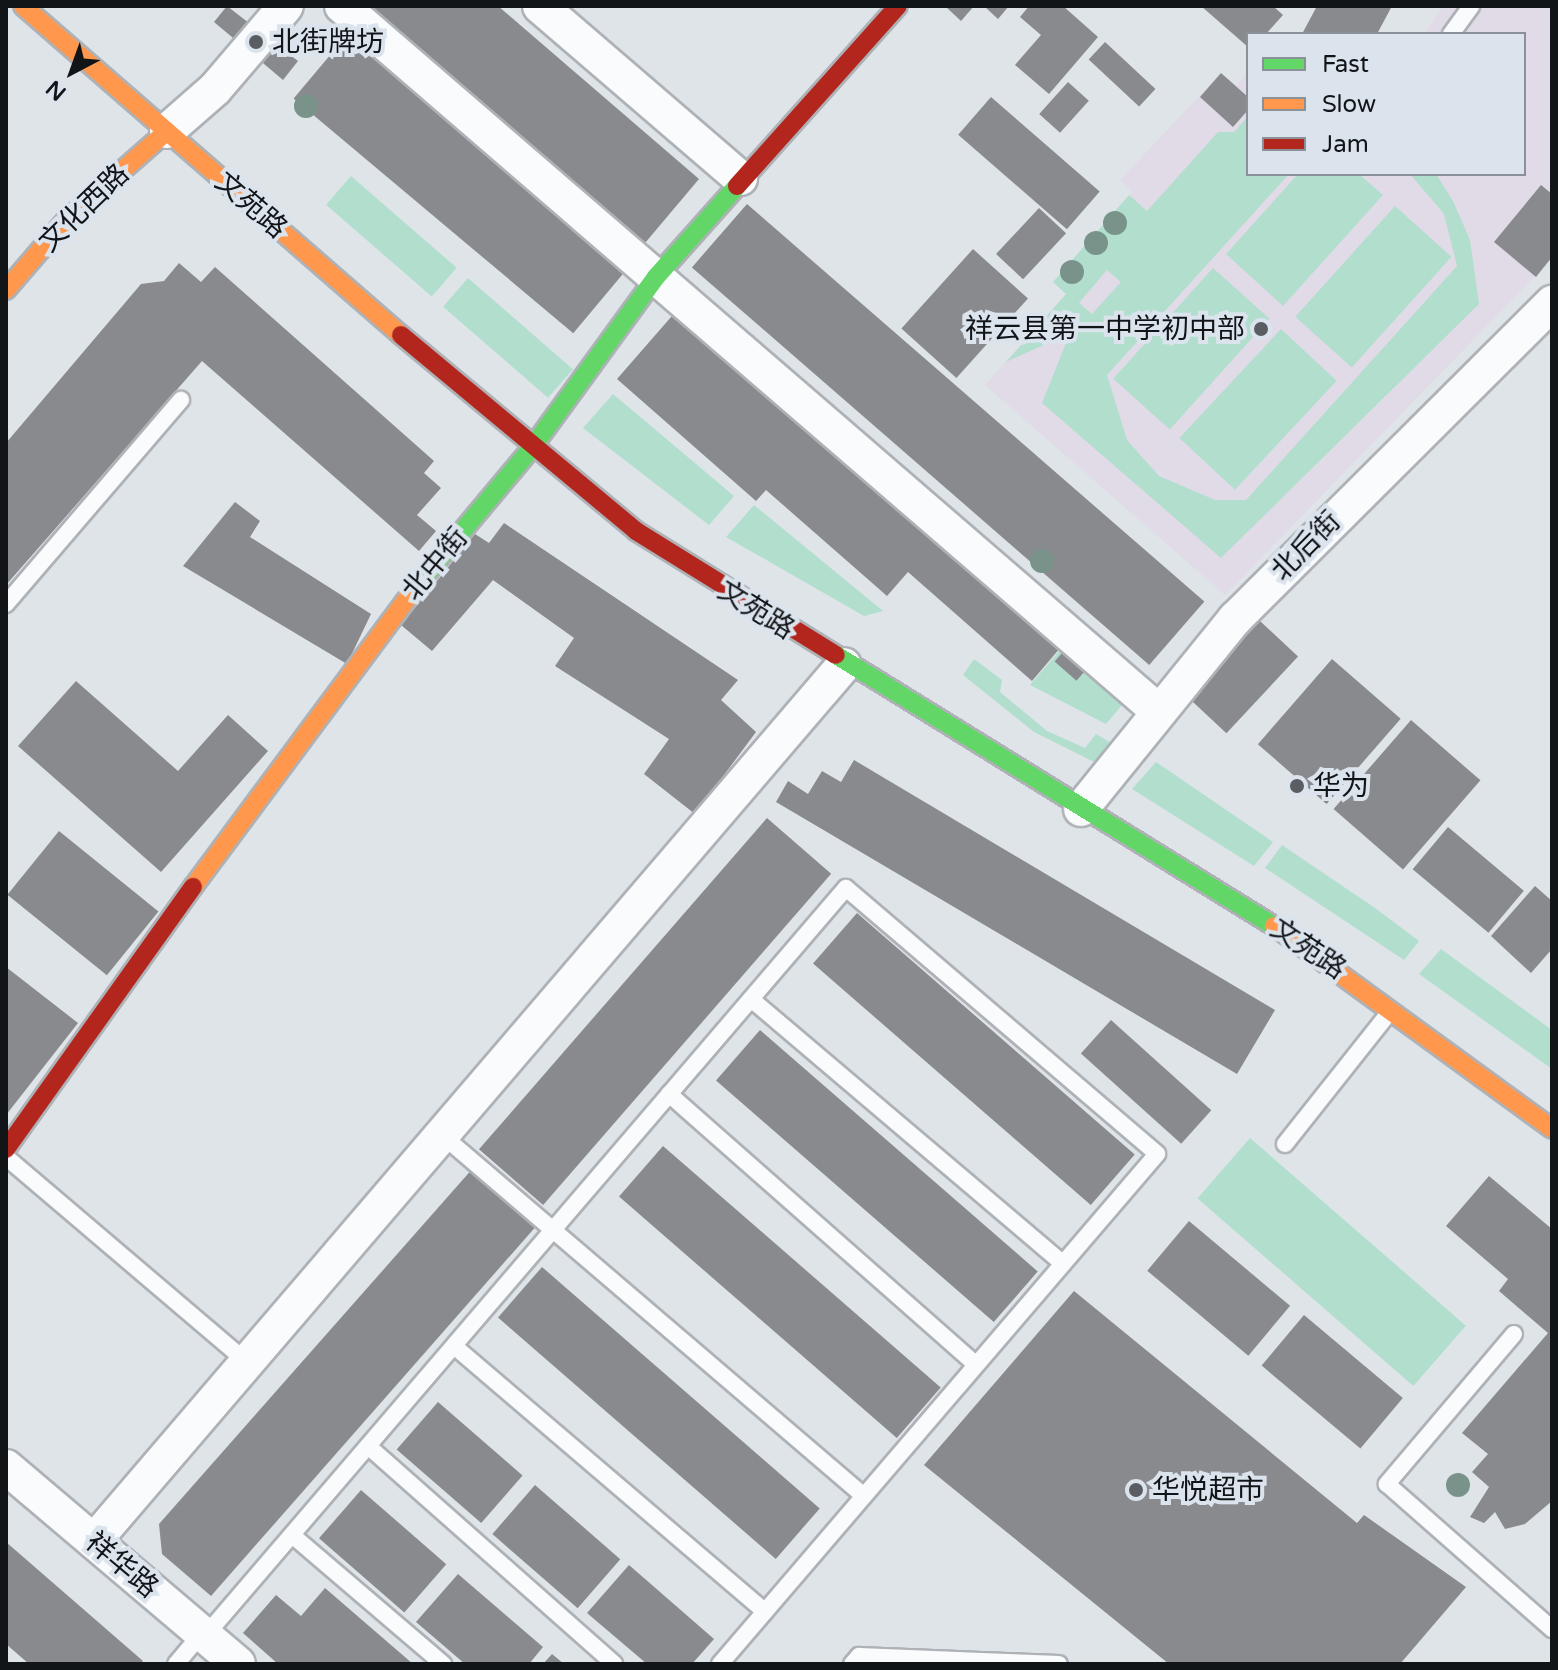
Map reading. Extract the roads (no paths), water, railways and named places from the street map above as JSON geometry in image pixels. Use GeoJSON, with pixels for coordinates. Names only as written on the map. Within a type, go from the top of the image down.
{"type":"FeatureCollection","features":[{"type":"Feature","properties":{"kind":"main road","name":"文苑路"},"geometry":{"type":"LineString","coordinates":[[23,6],[531,449],[636,531],[844,665],[1288,935],[1393,1008],[1552,1129]]}},
{"type":"Feature","properties":{"kind":"main road","name":"北中街"},"geometry":{"type":"LineString","coordinates":[[6,1149],[355,660],[531,449],[656,277],[740,178],[898,6]]}},
{"type":"Feature","properties":{"kind":"main road","name":"文化西路"},"geometry":{"type":"LineString","coordinates":[[6,290],[67,219],[167,131]]}},
{"type":"Feature","properties":{"kind":"street"},"geometry":{"type":"LineString","coordinates":[[167,131],[215,89],[286,6]]}},
{"type":"Feature","properties":{"kind":"street"},"geometry":{"type":"LineString","coordinates":[[342,6],[1157,710]]}},
{"type":"Feature","properties":{"kind":"street"},"geometry":{"type":"LineString","coordinates":[[540,6],[740,178]]}},
{"type":"Feature","properties":{"kind":"street","name":"北后街"},"geometry":{"type":"LineString","coordinates":[[1081,809],[1157,710],[1286,563],[1552,303]]}},
{"type":"Feature","properties":{"kind":"street"},"geometry":{"type":"LineString","coordinates":[[94,1541],[844,665]]}},
{"type":"Feature","properties":{"kind":"street","name":"祥华路"},"geometry":{"type":"LineString","coordinates":[[6,1467],[238,1664]]}},
{"type":"Feature","properties":{"kind":"lane"},"geometry":{"type":"LineString","coordinates":[[1452,32],[1471,6]]}},
{"type":"Feature","properties":{"kind":"lane"},"geometry":{"type":"LineString","coordinates":[[6,604],[181,400]]}},
{"type":"Feature","properties":{"kind":"lane"},"geometry":{"type":"LineString","coordinates":[[176,1664],[292,1535],[846,888],[1157,1154],[720,1664]]}},
{"type":"Feature","properties":{"kind":"lane"},"geometry":{"type":"LineString","coordinates":[[751,999],[1063,1264]]}},
{"type":"Feature","properties":{"kind":"lane"},"geometry":{"type":"LineString","coordinates":[[1285,1144],[1393,1008]]}},
{"type":"Feature","properties":{"kind":"lane"},"geometry":{"type":"LineString","coordinates":[[669,1094],[976,1365]]}},
{"type":"Feature","properties":{"kind":"lane"},"geometry":{"type":"LineString","coordinates":[[442,1135],[864,1496]]}},
{"type":"Feature","properties":{"kind":"lane"},"geometry":{"type":"LineString","coordinates":[[6,1157],[247,1362]]}},
{"type":"Feature","properties":{"kind":"lane"},"geometry":{"type":"LineString","coordinates":[[1514,1334],[1387,1484],[1552,1629]]}},
{"type":"Feature","properties":{"kind":"lane"},"geometry":{"type":"LineString","coordinates":[[454,1346],[765,1612]]}},
{"type":"Feature","properties":{"kind":"lane"},"geometry":{"type":"LineString","coordinates":[[368,1446],[614,1664]]}},
{"type":"Feature","properties":{"kind":"lane"},"geometry":{"type":"LineString","coordinates":[[292,1535],[443,1664]]}},
{"type":"Feature","properties":{"kind":"lane"},"geometry":{"type":"LineString","coordinates":[[852,1664],[859,1656],[1059,1664]]}},
{"type":"Feature","properties":{"kind":"place","name":"北街牌坊"},"geometry":{"type":"Point","coordinates":[256,42]}},
{"type":"Feature","properties":{"kind":"place","name":"祥云县第一中学初中部"},"geometry":{"type":"Point","coordinates":[1261,329]}},
{"type":"Feature","properties":{"kind":"place","name":"华为"},"geometry":{"type":"Point","coordinates":[1297,786]}},
{"type":"Feature","properties":{"kind":"place","name":"华悦超市"},"geometry":{"type":"Point","coordinates":[1136,1490]}}]}
